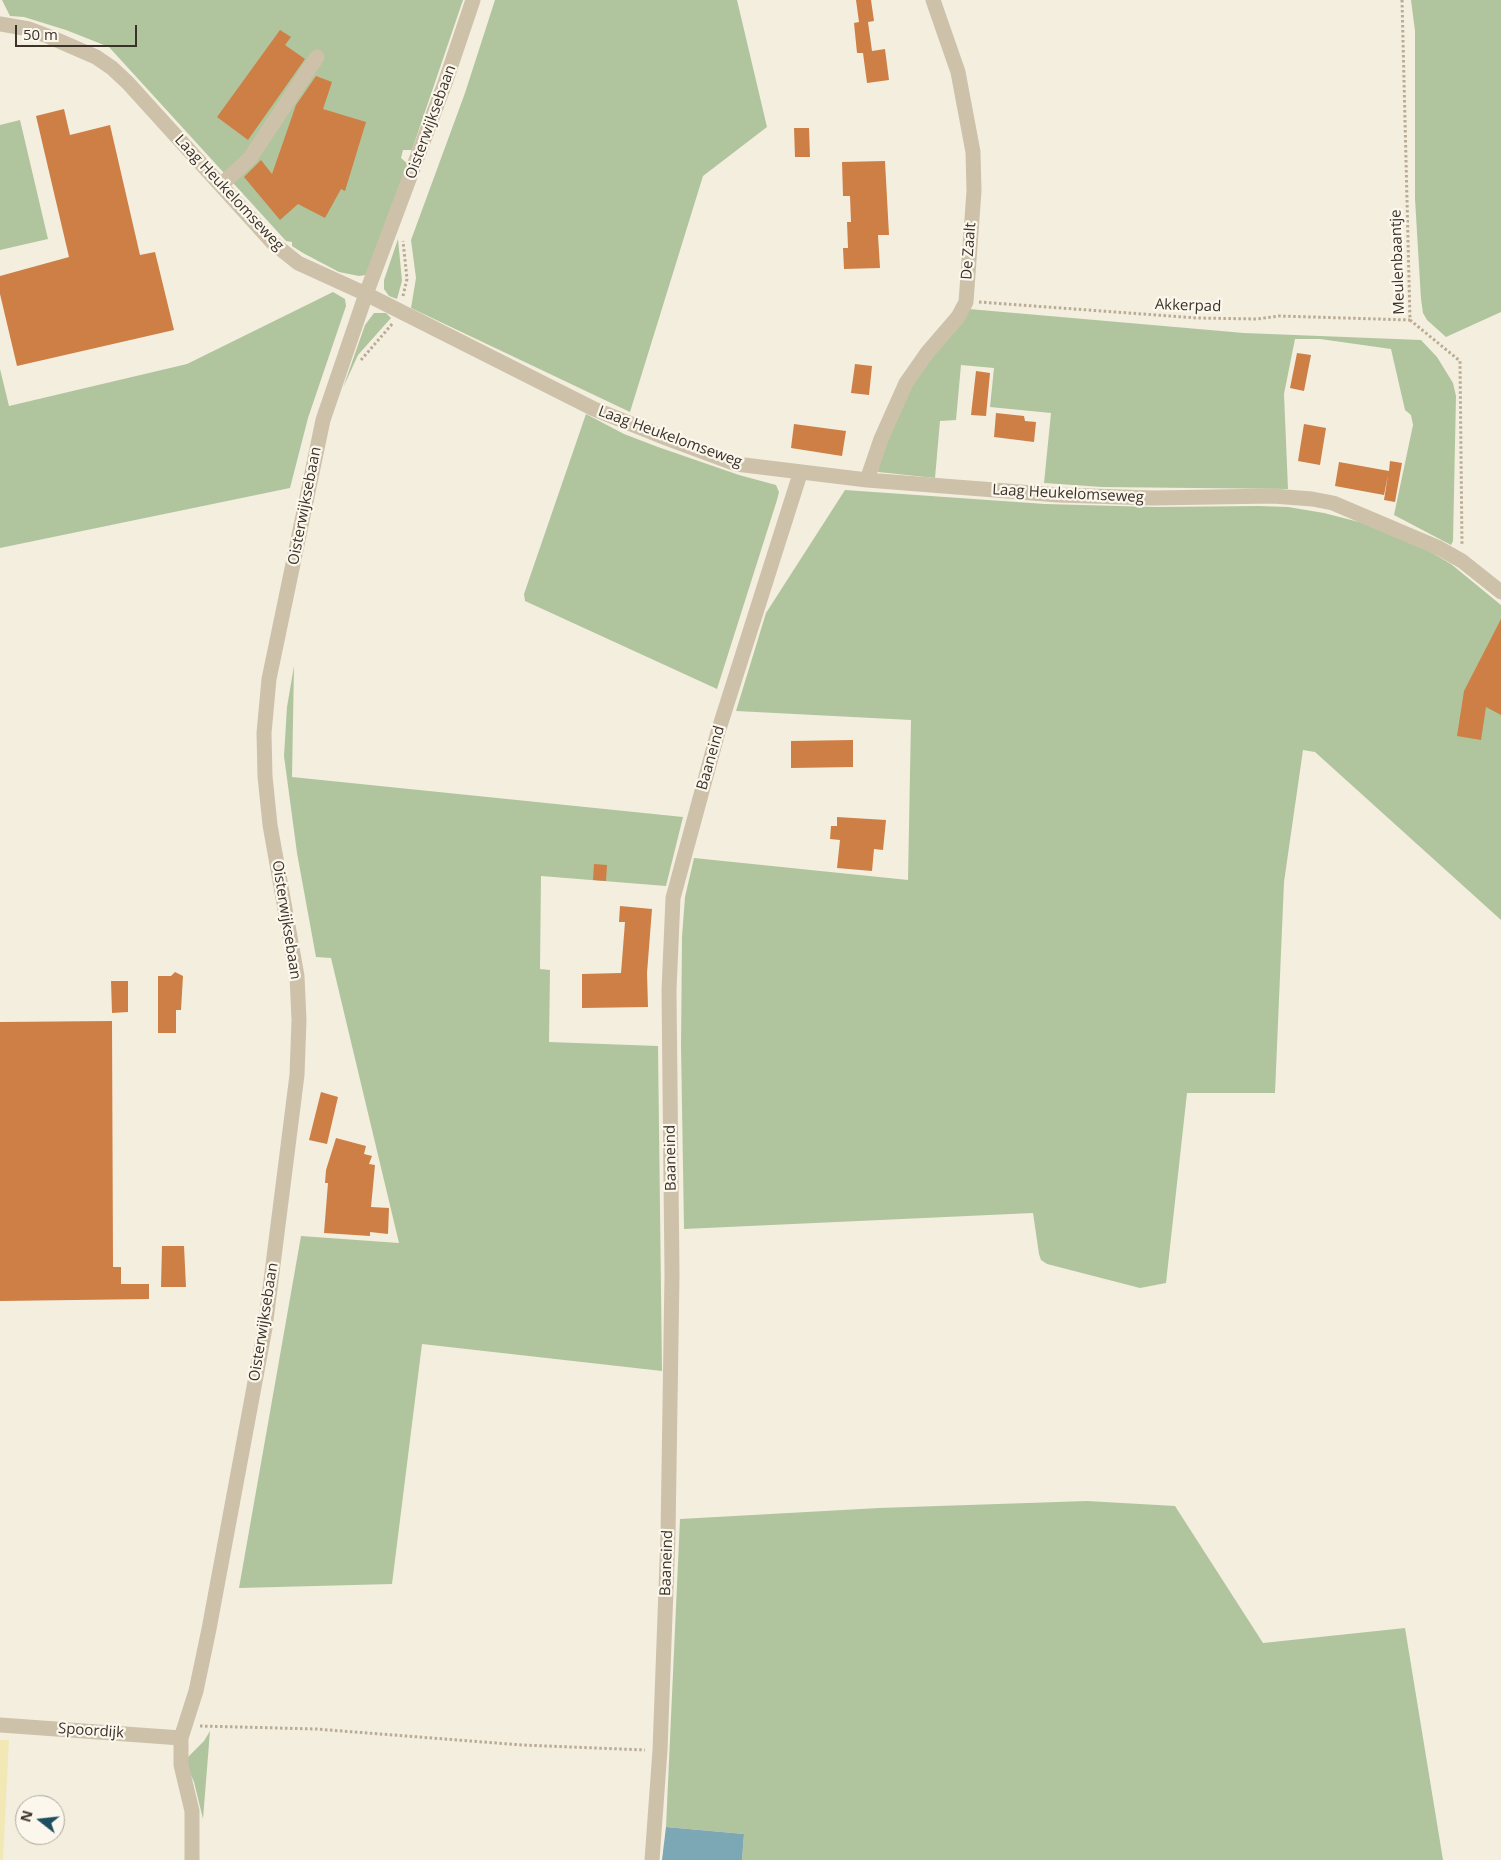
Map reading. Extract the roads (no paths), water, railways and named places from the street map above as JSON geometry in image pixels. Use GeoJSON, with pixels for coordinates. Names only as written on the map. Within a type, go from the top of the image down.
{"type":"FeatureCollection","features":[{"type":"Feature","properties":{"kind":"street","name":"Oisterwijksebaan"},"geometry":{"type":"LineString","coordinates":[[192,1860],[192,1811],[181,1765],[181,1738],[196,1692],[209,1629],[263,1338],[297,1075],[299,1020],[297,976],[270,825],[265,776],[266,705],[322,420],[366,294],[422,148],[473,0]]}},
{"type":"Feature","properties":{"kind":"street","name":"De Zaalt"},"geometry":{"type":"LineString","coordinates":[[867,480],[887,424],[906,383],[927,353],[958,317],[966,302],[974,191],[973,152],[958,72],[933,0]]}},
{"type":"Feature","properties":{"kind":"street","name":"Laag Heukelomseweg"},"geometry":{"type":"LineString","coordinates":[[0,24],[29,29],[50,36],[96,57],[112,68],[273,243],[292,259],[366,294],[594,409],[736,464],[800,474],[1058,495],[1153,498],[1273,496],[1312,499],[1333,503],[1370,518],[1462,561],[1501,592]]}},
{"type":"Feature","properties":{"kind":"street"},"geometry":{"type":"LineString","coordinates":[[221,185],[250,158],[317,57]]}},
{"type":"Feature","properties":{"kind":"street","name":"Baaneind"},"geometry":{"type":"LineString","coordinates":[[652,1860],[660,1750],[668,1535],[672,1274],[669,990],[673,898],[718,732],[800,474]]}},
{"type":"Feature","properties":{"kind":"street","name":"Spoordijk"},"geometry":{"type":"LineString","coordinates":[[0,1725],[181,1738]]}},
{"type":"Feature","properties":{"kind":"water"},"geometry":{"type":"Polygon","coordinates":[[[666,1827],[744,1834],[742,1860],[662,1860],[666,1827]]]}}]}
